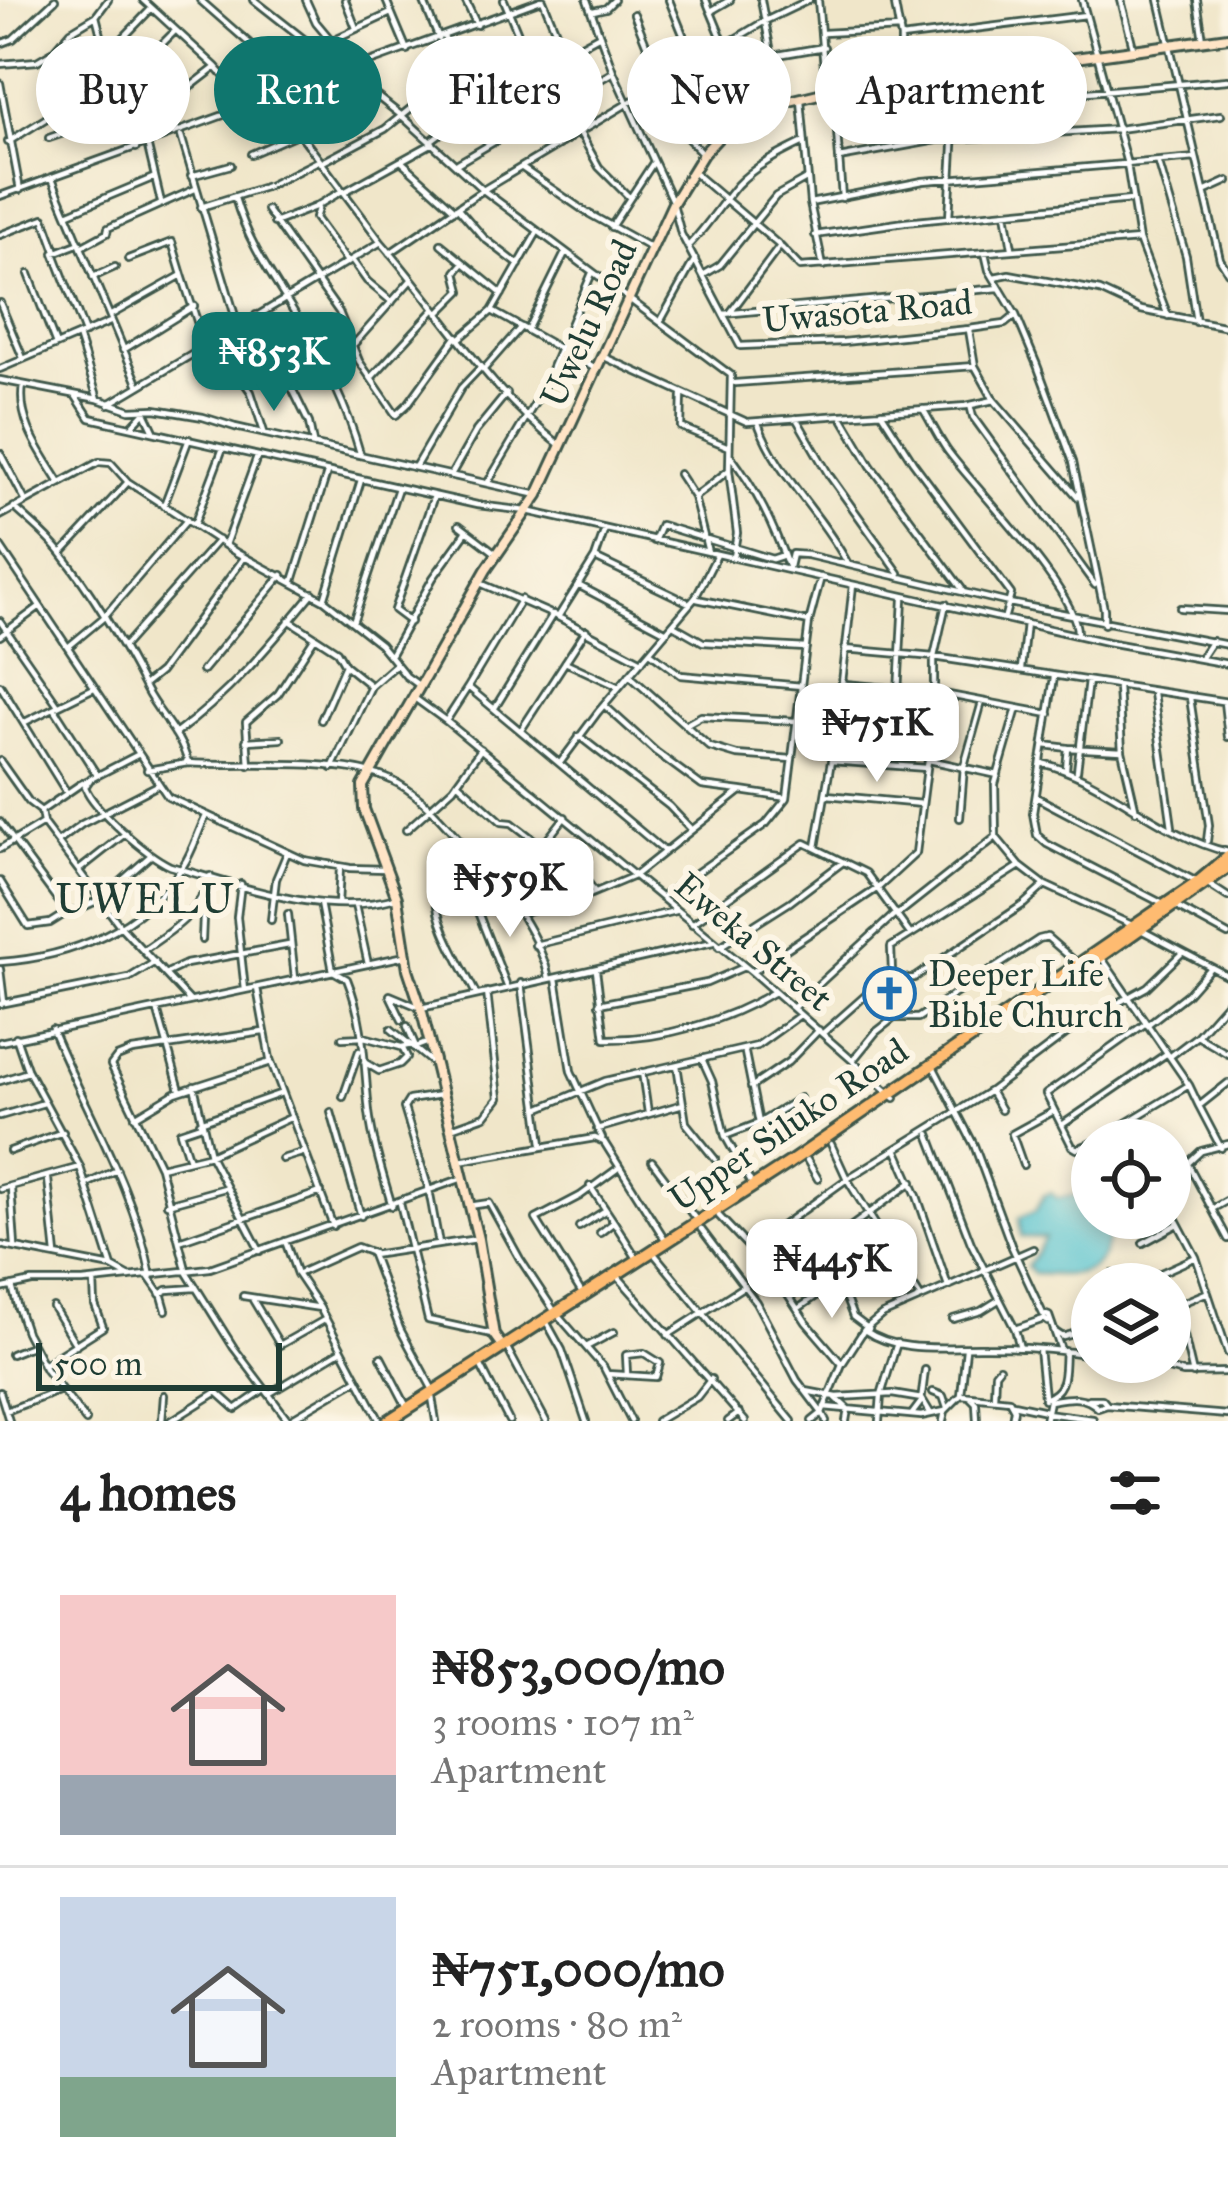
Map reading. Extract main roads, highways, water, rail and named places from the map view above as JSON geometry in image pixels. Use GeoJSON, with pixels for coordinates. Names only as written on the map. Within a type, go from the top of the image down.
{"type":"FeatureCollection","features":[{"type":"Feature","properties":{"kind":"main road","name":"Upper Siluko Road"},"geometry":{"type":"LineString","coordinates":[[1203,884],[1228,855]]}},
{"type":"Feature","properties":{"kind":"main road","name":"Upper Siluko Road"},"geometry":{"type":"LineString","coordinates":[[553,1316],[807,1160],[1078,964],[1228,868]]}},
{"type":"Feature","properties":{"kind":"main road","name":"Upper Siluko Road"},"geometry":{"type":"LineString","coordinates":[[384,1421],[480,1364],[499,1345],[656,1256],[753,1186],[1100,957],[1136,927]]}},
{"type":"Feature","properties":{"kind":"water"},"geometry":{"type":"Polygon","coordinates":[[[1044,1195],[1071,1196],[1071,1239],[1107,1239],[1097,1263],[1071,1263],[1071,1274],[1064,1275],[1033,1274],[1027,1267],[1045,1238],[1021,1237],[1019,1218],[1036,1210],[1044,1195]]]}},
{"type":"Feature","properties":{"kind":"place","name":"Deeper Life Bible Church"},"geometry":{"type":"Point","coordinates":[889,994]}},
{"type":"Feature","properties":{"kind":"district","name":"UWELU"},"geometry":{"type":"Point","coordinates":[146,898]}}]}
